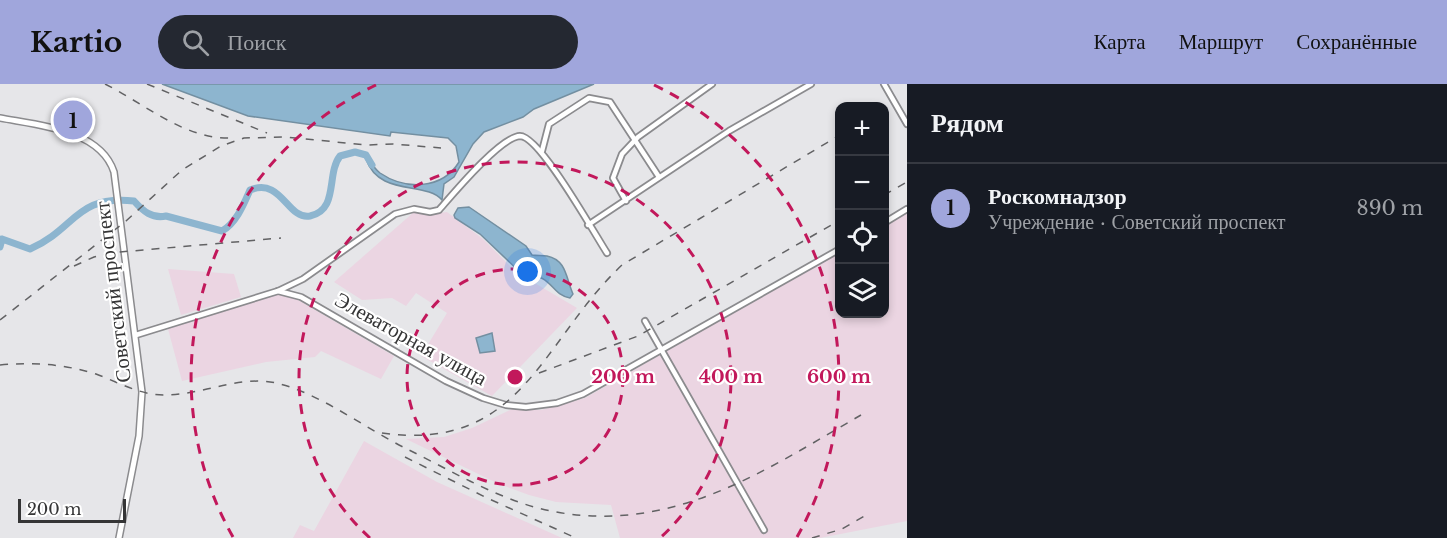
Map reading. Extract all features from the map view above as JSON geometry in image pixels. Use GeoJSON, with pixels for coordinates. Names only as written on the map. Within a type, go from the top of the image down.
{"type":"FeatureCollection","features":[{"type":"Feature","properties":{"kind":"street"},"geometry":{"type":"LineString","coordinates":[[627,201],[613,178],[622,154],[635,140],[712,84]]}},
{"type":"Feature","properties":{"kind":"street"},"geometry":{"type":"LineString","coordinates":[[588,225],[729,131],[811,84]]}},
{"type":"Feature","properties":{"kind":"street"},"geometry":{"type":"LineString","coordinates":[[884,84],[907,124]]}},
{"type":"Feature","properties":{"kind":"street"},"geometry":{"type":"LineString","coordinates":[[542,151],[549,124],[589,98],[610,102],[659,177]]}},
{"type":"Feature","properties":{"kind":"street","name":"Советский проспект"},"geometry":{"type":"LineString","coordinates":[[0,118],[55,129],[89,143],[109,160],[118,191],[141,384],[141,418],[119,538]]}},
{"type":"Feature","properties":{"kind":"street"},"geometry":{"type":"LineString","coordinates":[[136,335],[278,291],[303,279],[395,213],[414,208],[430,212],[439,210],[474,169],[515,138],[527,138],[542,151],[607,253]]}},
{"type":"Feature","properties":{"kind":"street"},"geometry":{"type":"LineString","coordinates":[[889,220],[907,209]]}},
{"type":"Feature","properties":{"kind":"street","name":"Элеваторная улица"},"geometry":{"type":"LineString","coordinates":[[278,291],[301,297],[458,387],[509,405],[542,405],[571,399],[835,252]]}},
{"type":"Feature","properties":{"kind":"street"},"geometry":{"type":"LineString","coordinates":[[645,321],[764,530]]}},
{"type":"Feature","properties":{"kind":"shaded area"},"geometry":{"type":"Polygon","coordinates":[[[414,212],[432,214],[447,212],[483,239],[516,272],[577,308],[492,396],[421,356],[447,313],[416,293],[406,306],[392,298],[362,300],[334,282],[414,212]]]}},
{"type":"Feature","properties":{"kind":"shaded area"},"geometry":{"type":"Polygon","coordinates":[[[907,213],[907,521],[820,538],[620,538],[611,505],[556,502],[529,495],[497,483],[406,439],[444,437],[472,428],[512,409],[541,410],[585,398],[835,254],[835,318],[889,318],[889,224],[907,213]]]}},
{"type":"Feature","properties":{"kind":"shaded area"},"geometry":{"type":"Polygon","coordinates":[[[168,269],[234,274],[241,297],[181,315],[168,269]]]}},
{"type":"Feature","properties":{"kind":"shaded area"},"geometry":{"type":"Polygon","coordinates":[[[278,294],[298,300],[394,356],[381,379],[321,351],[315,357],[266,362],[182,381],[168,329],[278,294]]]}},
{"type":"Feature","properties":{"kind":"shaded area"},"geometry":{"type":"Polygon","coordinates":[[[364,441],[437,482],[562,538],[293,538],[300,525],[314,531],[364,441]]]}},
{"type":"Feature","properties":{"kind":"water"},"geometry":{"type":"Polygon","coordinates":[[[162,84],[594,84],[534,109],[523,117],[484,132],[473,144],[454,177],[444,184],[442,200],[435,194],[392,184],[381,179],[372,171],[366,159],[390,179],[412,184],[433,182],[443,178],[459,162],[456,146],[448,138],[391,132],[390,136],[248,116],[162,84]]]}},
{"type":"Feature","properties":{"kind":"water"},"geometry":{"type":"Polygon","coordinates":[[[469,207],[526,246],[532,255],[547,256],[559,262],[565,271],[573,294],[570,298],[558,293],[540,278],[523,275],[480,234],[455,218],[454,215],[458,208],[469,207]]]}},
{"type":"Feature","properties":{"kind":"water"},"geometry":{"type":"Polygon","coordinates":[[[492,333],[495,351],[480,353],[476,338],[492,333]]]}},
{"type":"Feature","properties":{"kind":"waterway"},"geometry":{"type":"LineString","coordinates":[[0,247],[2,239],[30,249],[46,241],[88,208],[115,200],[134,201],[152,215],[166,216],[222,231],[235,219],[250,190],[261,188],[270,189],[295,212],[310,216],[325,207],[329,199],[333,172],[340,156],[355,152],[366,155],[372,165]]}},
{"type":"Feature","properties":{"kind":"railway"},"geometry":{"type":"LineString","coordinates":[[105,84],[182,127],[215,137],[232,138]]}},
{"type":"Feature","properties":{"kind":"railway"},"geometry":{"type":"LineString","coordinates":[[147,84],[267,133]]}},
{"type":"Feature","properties":{"kind":"railway"},"geometry":{"type":"LineString","coordinates":[[0,320],[126,221],[182,170],[221,146],[244,138],[285,137],[367,145],[393,144],[441,148]]}},
{"type":"Feature","properties":{"kind":"railway"},"geometry":{"type":"LineString","coordinates":[[382,433],[429,435],[467,426],[498,409],[524,385],[594,295],[622,265],[835,138]]}},
{"type":"Feature","properties":{"kind":"railway"},"geometry":{"type":"LineString","coordinates":[[889,192],[907,182]]}},
{"type":"Feature","properties":{"kind":"railway"},"geometry":{"type":"LineString","coordinates":[[539,373],[638,336],[835,223]]}},
{"type":"Feature","properties":{"kind":"railway"},"geometry":{"type":"LineString","coordinates":[[74,266],[94,257],[120,252],[281,238]]}},
{"type":"Feature","properties":{"kind":"railway"},"geometry":{"type":"LineString","coordinates":[[0,365],[36,364],[72,368],[152,394],[183,394],[245,382],[276,383],[326,403],[391,441],[461,477],[517,502],[556,512],[599,516],[640,514],[679,505],[716,492],[789,457],[861,415]]}},
{"type":"Feature","properties":{"kind":"railway"},"geometry":{"type":"LineString","coordinates":[[405,457],[487,498],[576,538]]}},
{"type":"Feature","properties":{"kind":"railway"},"geometry":{"type":"LineString","coordinates":[[812,538],[842,529],[868,514]]}},
{"type":"Feature","properties":{"kind":"place","name":"Роскомнадзор"},"geometry":{"type":"Point","coordinates":[73,120]}}]}
